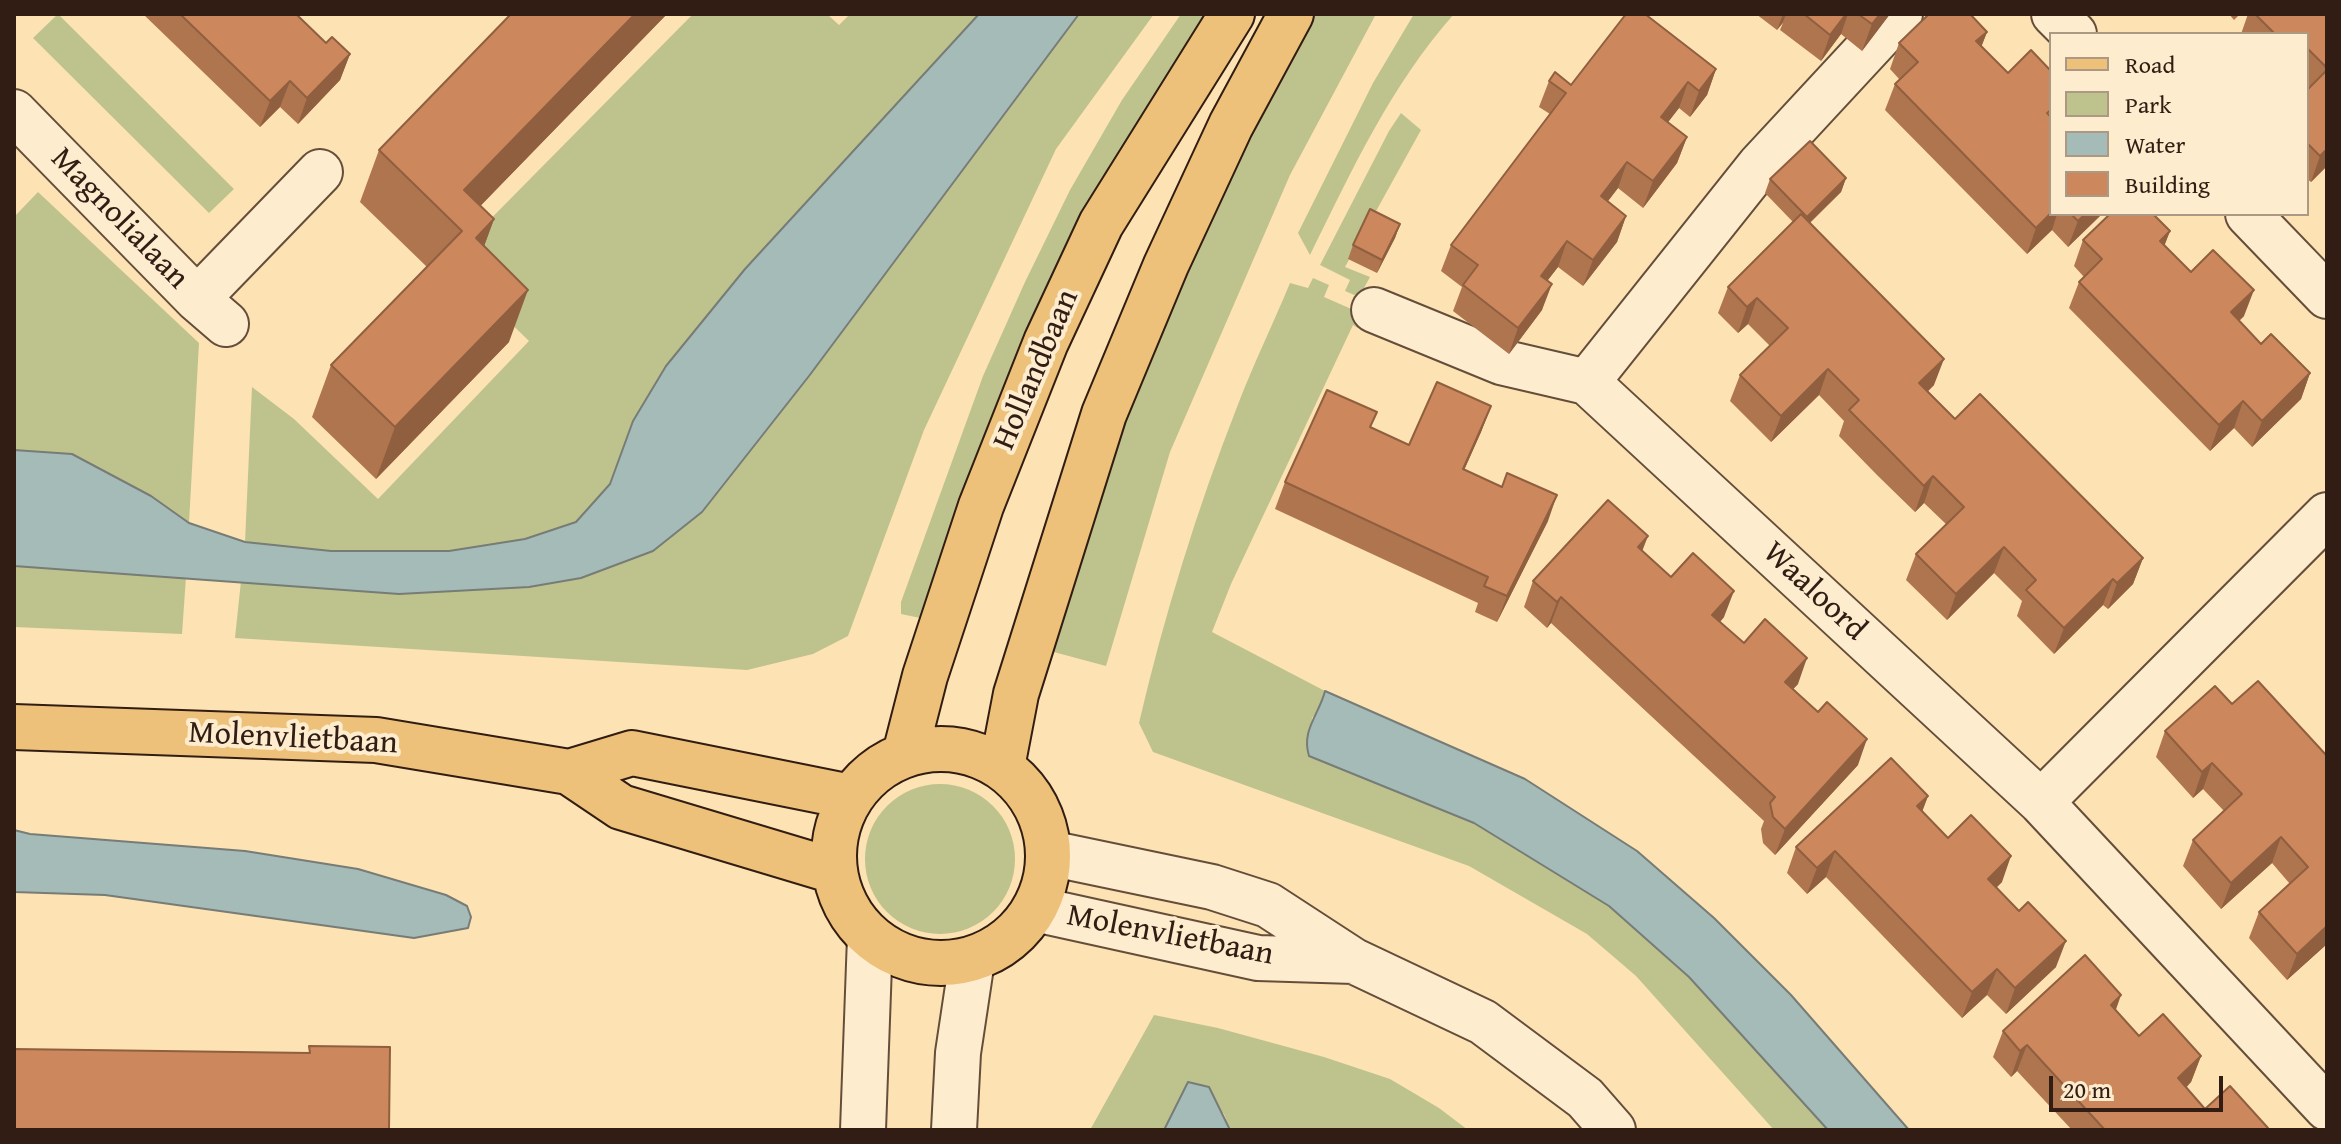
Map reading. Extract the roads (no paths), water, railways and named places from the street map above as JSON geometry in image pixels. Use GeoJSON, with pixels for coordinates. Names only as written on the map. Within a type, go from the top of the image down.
{"type":"FeatureCollection","features":[{"type":"Feature","properties":{"kind":"main road","name":"Hollandbaan"},"geometry":{"type":"LineString","coordinates":[[905,754],[925,676],[967,547],[1046,342],[1101,224],[1232,14]]}},
{"type":"Feature","properties":{"kind":"main road"},"geometry":{"type":"LineString","coordinates":[[1002,767],[1016,694],[1104,414],[1166,265],[1231,125],[1291,14]]}},
{"type":"Feature","properties":{"kind":"main road","name":"Molenvlietbaan"},"geometry":{"type":"LineString","coordinates":[[14,727],[376,740],[569,772],[621,807],[834,871]]}},
{"type":"Feature","properties":{"kind":"main road"},"geometry":{"type":"LineString","coordinates":[[954,749],[1002,767],[1026,790],[1042,820],[1049,853],[1045,883],[1035,909],[1008,940],[972,960],[937,964],[901,956],[870,937],[846,907],[834,871],[835,833],[851,797],[874,771],[905,754],[954,749]]}},
{"type":"Feature","properties":{"kind":"main road","name":"Molenvlietbaan"},"geometry":{"type":"LineString","coordinates":[[569,772],[632,753],[851,797]]}},
{"type":"Feature","properties":{"kind":"street"},"geometry":{"type":"LineString","coordinates":[[1587,382],[1760,165],[1900,14]]}},
{"type":"Feature","properties":{"kind":"street"},"geometry":{"type":"LineString","coordinates":[[2054,14],[2072,32]]}},
{"type":"Feature","properties":{"kind":"street","name":"Magnolialaan"},"geometry":{"type":"LineString","coordinates":[[14,112],[212,312],[320,172]]}},
{"type":"Feature","properties":{"kind":"street"},"geometry":{"type":"LineString","coordinates":[[2250,216],[2327,296]]}},
{"type":"Feature","properties":{"kind":"street","name":"Waaloord"},"geometry":{"type":"LineString","coordinates":[[1374,310],[1501,362],[1587,382],[2041,802],[2327,1108]]}},
{"type":"Feature","properties":{"kind":"street"},"geometry":{"type":"LineString","coordinates":[[2041,802],[2327,515]]}},
{"type":"Feature","properties":{"kind":"street","name":"Molenvlietbaan"},"geometry":{"type":"LineString","coordinates":[[1049,853],[1212,887],[1268,905],[1354,961],[1483,1022],[1585,1098],[1613,1130]]}},
{"type":"Feature","properties":{"kind":"street","name":"Molenvlietbaan"},"geometry":{"type":"LineString","coordinates":[[1035,909],[1258,958],[1354,961]]}},
{"type":"Feature","properties":{"kind":"street"},"geometry":{"type":"LineString","coordinates":[[863,1130],[870,937]]}},
{"type":"Feature","properties":{"kind":"street"},"geometry":{"type":"LineString","coordinates":[[954,1130],[958,1053],[972,960]]}},
{"type":"Feature","properties":{"kind":"water"},"geometry":{"type":"Polygon","coordinates":[[[979,14],[1079,14],[809,376],[702,512],[653,551],[581,578],[529,587],[399,594],[14,566],[14,450],[72,454],[151,496],[189,523],[245,542],[331,551],[449,551],[525,539],[576,522],[610,484],[633,421],[666,366],[745,269],[979,14]]]}},
{"type":"Feature","properties":{"kind":"water"},"geometry":{"type":"Polygon","coordinates":[[[1325,691],[1525,779],[1637,851],[1714,918],[1791,995],[1909,1130],[1828,1130],[1689,977],[1609,906],[1474,823],[1309,756],[1307,738],[1325,691]]]}},
{"type":"Feature","properties":{"kind":"water"},"geometry":{"type":"Polygon","coordinates":[[[14,830],[30,834],[245,851],[358,869],[446,895],[467,906],[471,917],[468,928],[414,938],[105,895],[14,892],[14,830]]]}},
{"type":"Feature","properties":{"kind":"water"},"geometry":{"type":"Polygon","coordinates":[[[1188,1082],[1209,1087],[1230,1130],[1164,1130],[1188,1082]]]}}]}
